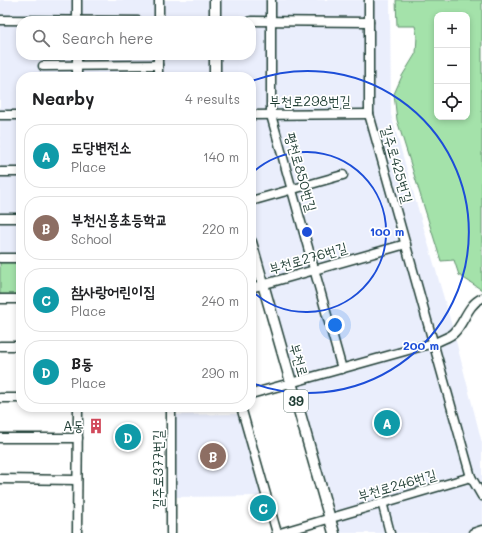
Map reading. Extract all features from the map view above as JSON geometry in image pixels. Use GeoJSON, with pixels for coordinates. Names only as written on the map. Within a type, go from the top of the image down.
{"type":"FeatureCollection","features":[{"type":"Feature","properties":{"kind":"main road"},"geometry":{"type":"LineString","coordinates":[[215,0],[215,16]]}},
{"type":"Feature","properties":{"kind":"main road"},"geometry":{"type":"LineString","coordinates":[[215,60],[215,72]]}},
{"type":"Feature","properties":{"kind":"main road","name":"부천로"},"geometry":{"type":"LineString","coordinates":[[256,260],[334,533]]}},
{"type":"Feature","properties":{"kind":"street"},"geometry":{"type":"LineString","coordinates":[[77,0],[77,16]]}},
{"type":"Feature","properties":{"kind":"street"},"geometry":{"type":"LineString","coordinates":[[159,0],[159,16]]}},
{"type":"Feature","properties":{"kind":"street","name":"평천로850번길"},"geometry":{"type":"LineString","coordinates":[[271,0],[271,114],[342,369]]}},
{"type":"Feature","properties":{"kind":"street","name":"길주로425번길"},"geometry":{"type":"LineString","coordinates":[[369,0],[369,114],[471,477],[482,496]]}},
{"type":"Feature","properties":{"kind":"street"},"geometry":{"type":"LineString","coordinates":[[0,20],[16,20]]}},
{"type":"Feature","properties":{"kind":"street"},"geometry":{"type":"LineString","coordinates":[[256,21],[369,22]]}},
{"type":"Feature","properties":{"kind":"street"},"geometry":{"type":"LineString","coordinates":[[77,60],[77,72]]}},
{"type":"Feature","properties":{"kind":"street"},"geometry":{"type":"LineString","coordinates":[[158,60],[158,72]]}},
{"type":"Feature","properties":{"kind":"street"},"geometry":{"type":"LineString","coordinates":[[44,66],[158,65]]}},
{"type":"Feature","properties":{"kind":"street","name":"부천로298번길"},"geometry":{"type":"LineString","coordinates":[[256,115],[369,114]]}},
{"type":"Feature","properties":{"kind":"street"},"geometry":{"type":"LineString","coordinates":[[0,115],[16,115]]}},
{"type":"Feature","properties":{"kind":"street"},"geometry":{"type":"LineString","coordinates":[[0,172],[16,172]]}},
{"type":"Feature","properties":{"kind":"street"},"geometry":{"type":"LineString","coordinates":[[256,200],[343,175]]}},
{"type":"Feature","properties":{"kind":"street"},"geometry":{"type":"LineString","coordinates":[[0,218],[16,218]]}},
{"type":"Feature","properties":{"kind":"street","name":"부천로276번길"},"geometry":{"type":"LineString","coordinates":[[256,286],[406,244]]}},
{"type":"Feature","properties":{"kind":"street"},"geometry":{"type":"LineString","coordinates":[[0,258],[16,258]]}},
{"type":"Feature","properties":{"kind":"street"},"geometry":{"type":"LineString","coordinates":[[256,393],[292,384],[434,343],[454,333],[468,311],[477,300],[482,298]]}},
{"type":"Feature","properties":{"kind":"street"},"geometry":{"type":"LineString","coordinates":[[0,299],[16,299]]}},
{"type":"Feature","properties":{"kind":"street"},"geometry":{"type":"LineString","coordinates":[[0,346],[16,346]]}},
{"type":"Feature","properties":{"kind":"street"},"geometry":{"type":"LineString","coordinates":[[0,398],[16,398]]}},
{"type":"Feature","properties":{"kind":"street"},"geometry":{"type":"LineString","coordinates":[[77,533],[78,412]]}},
{"type":"Feature","properties":{"kind":"street","name":"길주로377번길"},"geometry":{"type":"LineString","coordinates":[[171,412],[171,533]]}},
{"type":"Feature","properties":{"kind":"street"},"geometry":{"type":"LineString","coordinates":[[242,412],[278,533]]}},
{"type":"Feature","properties":{"kind":"street"},"geometry":{"type":"LineString","coordinates":[[0,438],[78,438]]}},
{"type":"Feature","properties":{"kind":"street","name":"부천로246번길"},"geometry":{"type":"LineString","coordinates":[[278,533],[471,477]]}},
{"type":"Feature","properties":{"kind":"street"},"geometry":{"type":"LineString","coordinates":[[0,479],[77,480]]}},
{"type":"Feature","properties":{"kind":"street"},"geometry":{"type":"LineString","coordinates":[[382,502],[390,533]]}},
{"type":"Feature","properties":{"kind":"street"},"geometry":{"type":"LineString","coordinates":[[473,533],[482,530]]}},
{"type":"Feature","properties":{"kind":"shaded area"},"geometry":{"type":"Polygon","coordinates":[[[0,0],[390,0],[391,115],[454,333],[482,443],[482,533],[334,533],[256,266],[256,72],[16,72],[16,258],[0,258],[0,0]]]}},
{"type":"Feature","properties":{"kind":"shaded area"},"geometry":{"type":"Polygon","coordinates":[[[243,414],[267,496],[171,497],[171,415],[243,414]]]}},
{"type":"Feature","properties":{"kind":"green space"},"geometry":{"type":"Polygon","coordinates":[[[396,0],[482,0],[482,290],[459,275],[454,260],[441,261],[397,120],[394,94],[402,76],[416,53],[417,36],[415,26],[397,26],[396,0]]]}},
{"type":"Feature","properties":{"kind":"green space"},"geometry":{"type":"Polygon","coordinates":[[[0,258],[16,258],[16,299],[0,299],[0,258]]]}},
{"type":"Feature","properties":{"kind":"place","name":"도당변전소"},"geometry":{"type":"Point","coordinates":[387,423]}},
{"type":"Feature","properties":{"kind":"place","name":"A동"},"geometry":{"type":"Point","coordinates":[96,426]}},
{"type":"Feature","properties":{"kind":"place","name":"B동"},"geometry":{"type":"Point","coordinates":[128,437]}},
{"type":"Feature","properties":{"kind":"place","name":"부천신흥초등학교"},"geometry":{"type":"Point","coordinates":[213,456]}},
{"type":"Feature","properties":{"kind":"place","name":"참사랑어린이집"},"geometry":{"type":"Point","coordinates":[263,508]}}]}
